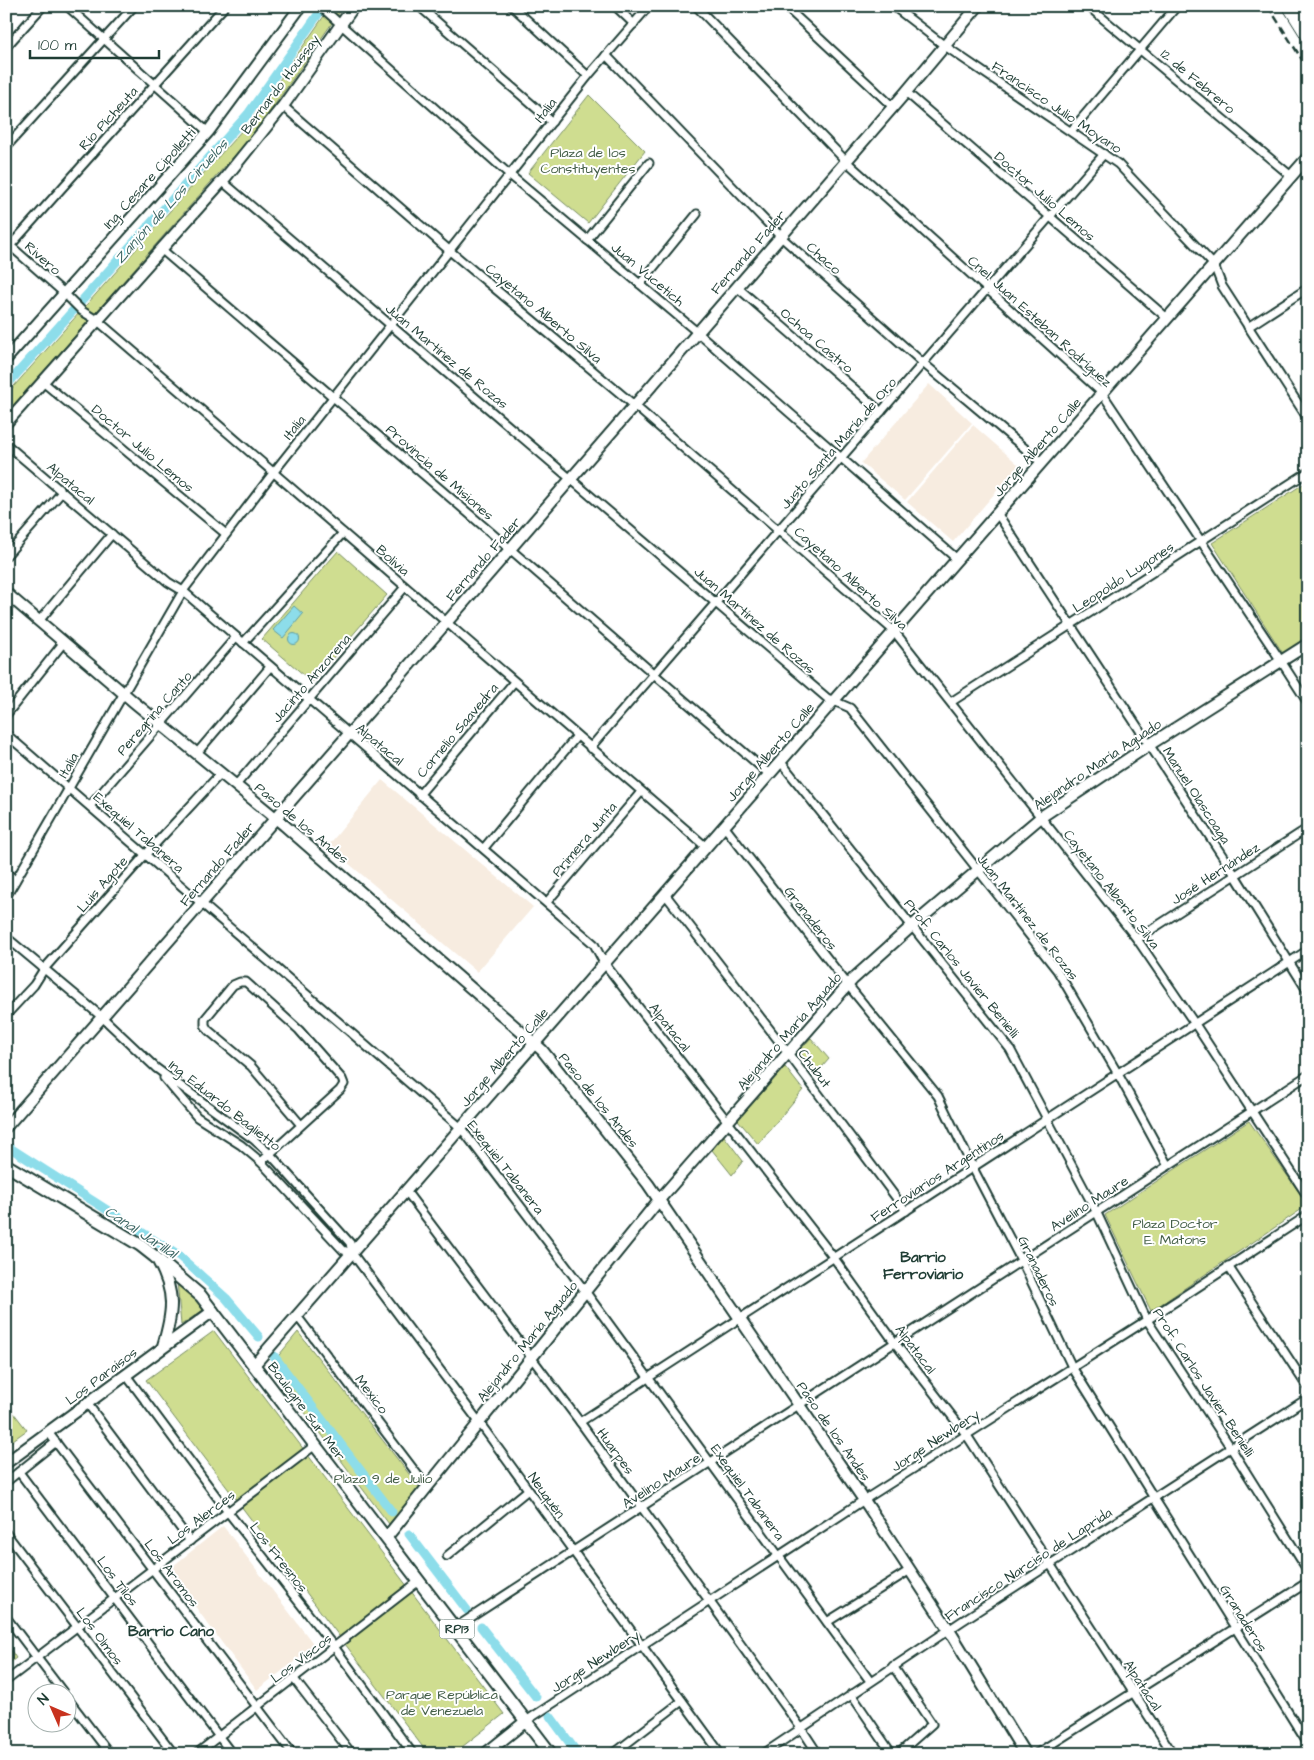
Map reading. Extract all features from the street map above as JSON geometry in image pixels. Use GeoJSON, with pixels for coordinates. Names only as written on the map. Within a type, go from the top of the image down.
{"type":"FeatureCollection","features":[{"type":"Feature","properties":{"kind":"main road","name":"Boulogne Sur Mer"},"geometry":{"type":"LineString","coordinates":[[6,1165],[154,1256],[196,1292],[213,1311],[314,1446],[456,1627],[551,1754]]}},
{"type":"Feature","properties":{"kind":"street"},"geometry":{"type":"LineString","coordinates":[[6,48],[43,6]]}},
{"type":"Feature","properties":{"kind":"street"},"geometry":{"type":"LineString","coordinates":[[67,6],[208,132]]}},
{"type":"Feature","properties":{"kind":"street"},"geometry":{"type":"LineString","coordinates":[[6,147],[134,6]]}},
{"type":"Feature","properties":{"kind":"street","name":"Río Picheuta"},"geometry":{"type":"LineString","coordinates":[[8,244],[225,6]]}},
{"type":"Feature","properties":{"kind":"street","name":"Ing. Cesare Cipolletti"},"geometry":{"type":"LineString","coordinates":[[8,354],[208,132],[301,6]]}},
{"type":"Feature","properties":{"kind":"street","name":"Bernardo Houssay"},"geometry":{"type":"LineString","coordinates":[[6,423],[222,181],[282,106],[354,6]]}},
{"type":"Feature","properties":{"kind":"street"},"geometry":{"type":"LineString","coordinates":[[419,6],[552,122]]}},
{"type":"Feature","properties":{"kind":"street"},"geometry":{"type":"LineString","coordinates":[[512,6],[588,76]]}},
{"type":"Feature","properties":{"kind":"street"},"geometry":{"type":"LineString","coordinates":[[615,6],[634,24]]}},
{"type":"Feature","properties":{"kind":"street","name":"Italia"},"geometry":{"type":"LineString","coordinates":[[6,898],[183,592],[273,473],[390,324],[588,76],[650,6]]}},
{"type":"Feature","properties":{"kind":"street","name":"Cnel. Juan Esteban Rodríguez"},"geometry":{"type":"LineString","coordinates":[[696,6],[846,162],[1102,393],[1282,661],[1308,703]]}},
{"type":"Feature","properties":{"kind":"street"},"geometry":{"type":"LineString","coordinates":[[785,6],[893,107]]}},
{"type":"Feature","properties":{"kind":"street","name":"Francisco Julio Moyano"},"geometry":{"type":"LineString","coordinates":[[893,6],[944,46],[1118,164],[1214,265],[1222,286],[1308,419]]}},
{"type":"Feature","properties":{"kind":"street","name":"Fernando Fader"},"geometry":{"type":"LineString","coordinates":[[6,1127],[846,162],[978,6]]}},
{"type":"Feature","properties":{"kind":"street","name":"12 de Febrero"},"geometry":{"type":"LineString","coordinates":[[1088,6],[1291,176]]}},
{"type":"Feature","properties":{"kind":"street"},"geometry":{"type":"LineString","coordinates":[[1071,131],[1177,6]]}},
{"type":"Feature","properties":{"kind":"street","name":"Juan Vucetich"},"geometry":{"type":"LineString","coordinates":[[323,9],[510,175],[697,332],[957,559]]}},
{"type":"Feature","properties":{"kind":"street","name":"Chaco"},"geometry":{"type":"LineString","coordinates":[[606,55],[780,236],[923,363],[1041,462]]}},
{"type":"Feature","properties":{"kind":"street","name":"Doctor Julio Lemos"},"geometry":{"type":"LineString","coordinates":[[906,92],[1167,318]]}},
{"type":"Feature","properties":{"kind":"street","name":"Cayetano Alberto Silva"},"geometry":{"type":"LineString","coordinates":[[282,106],[450,251],[634,405],[894,631],[1137,939],[1308,1197]]}},
{"type":"Feature","properties":{"kind":"street","name":"Justo Santa María de Oro"},"geometry":{"type":"LineString","coordinates":[[590,748],[1104,154]]}},
{"type":"Feature","properties":{"kind":"street","name":"Jorge Alberto Calle"},"geometry":{"type":"LineString","coordinates":[[254,1365],[1308,157]]}},
{"type":"Feature","properties":{"kind":"street"},"geometry":{"type":"LineString","coordinates":[[587,240],[648,163]]}},
{"type":"Feature","properties":{"kind":"street","name":"Juan Martínez de Rozas"},"geometry":{"type":"LineString","coordinates":[[222,181],[827,698],[850,708],[1057,970],[1118,1074],[1168,1166]]}},
{"type":"Feature","properties":{"kind":"street"},"geometry":{"type":"LineString","coordinates":[[640,284],[697,214]]}},
{"type":"Feature","properties":{"kind":"street","name":"Rivero"},"geometry":{"type":"LineString","coordinates":[[8,244],[64,293]]}},
{"type":"Feature","properties":{"kind":"street","name":"Provincia de Misiones"},"geometry":{"type":"LineString","coordinates":[[161,249],[769,774]]}},
{"type":"Feature","properties":{"kind":"street","name":"Ochoa Castro"},"geometry":{"type":"LineString","coordinates":[[737,287],[881,412]]}},
{"type":"Feature","properties":{"kind":"street"},"geometry":{"type":"LineString","coordinates":[[1248,327],[1308,288]]}},
{"type":"Feature","properties":{"kind":"street","name":"Bolivia"},"geometry":{"type":"LineString","coordinates":[[64,293],[82,311],[98,321],[706,847]]}},
{"type":"Feature","properties":{"kind":"street","name":"Doctor Julio Lemos"},"geometry":{"type":"LineString","coordinates":[[43,382],[226,534]]}},
{"type":"Feature","properties":{"kind":"street","name":"Alpatacal"},"geometry":{"type":"LineString","coordinates":[[6,444],[168,582],[183,592],[236,637],[594,944],[604,964],[834,1258],[895,1343],[966,1434],[1173,1754]]}},
{"type":"Feature","properties":{"kind":"street","name":"Leopoldo Lugones"},"geometry":{"type":"LineString","coordinates":[[951,702],[1308,472]]}},
{"type":"Feature","properties":{"kind":"street"},"geometry":{"type":"LineString","coordinates":[[6,556],[62,492]]}},
{"type":"Feature","properties":{"kind":"street","name":"Manuel Olascoaga"},"geometry":{"type":"LineString","coordinates":[[997,513],[1235,875],[1308,992]]}},
{"type":"Feature","properties":{"kind":"street"},"geometry":{"type":"LineString","coordinates":[[243,643],[343,533]]}},
{"type":"Feature","properties":{"kind":"street"},"geometry":{"type":"LineString","coordinates":[[39,621],[112,534]]}},
{"type":"Feature","properties":{"kind":"street","name":"Jacinto Anzorena"},"geometry":{"type":"LineString","coordinates":[[236,785],[405,587]]}},
{"type":"Feature","properties":{"kind":"street","name":"Paso de los Andes"},"geometry":{"type":"LineString","coordinates":[[6,593],[275,818],[535,1043],[648,1184],[864,1500],[949,1630],[1025,1754]]}},
{"type":"Feature","properties":{"kind":"street","name":"Peregrina Canto"},"geometry":{"type":"LineString","coordinates":[[90,806],[236,637]]}},
{"type":"Feature","properties":{"kind":"street"},"geometry":{"type":"LineString","coordinates":[[6,714],[64,642]]}},
{"type":"Feature","properties":{"kind":"street","name":"Alejandro María Aguado"},"geometry":{"type":"LineString","coordinates":[[386,1538],[659,1200],[848,985],[912,926],[1041,817],[1149,745],[1308,644]]}},
{"type":"Feature","properties":{"kind":"street"},"geometry":{"type":"LineString","coordinates":[[197,753],[270,667]]}},
{"type":"Feature","properties":{"kind":"street","name":"Cornelio Saavedra"},"geometry":{"type":"LineString","coordinates":[[419,795],[514,682]]}},
{"type":"Feature","properties":{"kind":"street","name":"Exequiel Tabanera"},"geometry":{"type":"LineString","coordinates":[[6,734],[461,1128],[586,1291],[870,1682]]}},
{"type":"Feature","properties":{"kind":"street"},"geometry":{"type":"LineString","coordinates":[[484,848],[578,736]]}},
{"type":"Feature","properties":{"kind":"street","name":"Prof. Carlos Javier Benielli"},"geometry":{"type":"LineString","coordinates":[[780,761],[1004,1040],[1097,1213],[1147,1320],[1231,1448],[1308,1571]]}},
{"type":"Feature","properties":{"kind":"street","name":"Luis Agote"},"geometry":{"type":"LineString","coordinates":[[6,1015],[146,854],[221,773]]}},
{"type":"Feature","properties":{"kind":"street","name":"Primera Junta"},"geometry":{"type":"LineString","coordinates":[[547,902],[641,792]]}},
{"type":"Feature","properties":{"kind":"street","name":"Granaderos"},"geometry":{"type":"LineString","coordinates":[[724,826],[848,985],[938,1096],[1022,1262],[1072,1367],[1308,1744]]}},
{"type":"Feature","properties":{"kind":"street","name":"José Hernández"},"geometry":{"type":"LineString","coordinates":[[1137,939],[1308,828]]}},
{"type":"Feature","properties":{"kind":"street"},"geometry":{"type":"LineString","coordinates":[[6,871],[16,881]]}},
{"type":"Feature","properties":{"kind":"street","name":"Chubut"},"geometry":{"type":"LineString","coordinates":[[665,894],[788,1053],[906,1211]]}},
{"type":"Feature","properties":{"kind":"street","name":"Ing. Eduardo Baglietto"},"geometry":{"type":"LineString","coordinates":[[6,937],[102,1017],[156,1068],[197,1117],[241,1145],[288,1191],[342,1250],[352,1253],[350,1244],[270,1154],[253,1139],[156,1068]]}},
{"type":"Feature","properties":{"kind":"street","name":"Ferroviarios Argentinos"},"geometry":{"type":"LineString","coordinates":[[580,1422],[1308,950]]}},
{"type":"Feature","properties":{"kind":"street"},"geometry":{"type":"LineString","coordinates":[[260,1162],[340,1090],[344,1084],[289,1020],[246,982],[240,982],[234,985],[205,1019],[205,1025],[208,1030],[251,1066],[301,1125]]}},
{"type":"Feature","properties":{"kind":"street","name":"Avelino Maure"},"geometry":{"type":"LineString","coordinates":[[456,1627],[1308,1075]]}},
{"type":"Feature","properties":{"kind":"street"},"geometry":{"type":"LineString","coordinates":[[288,1191],[297,1183]]}},
{"type":"Feature","properties":{"kind":"street","name":"Huarpes"},"geometry":{"type":"LineString","coordinates":[[406,1191],[580,1422],[818,1754]]}},
{"type":"Feature","properties":{"kind":"street","name":"Jorge Newbery"},"geometry":{"type":"LineString","coordinates":[[526,1721],[864,1500],[1147,1320],[1308,1214]]}},
{"type":"Feature","properties":{"kind":"street","name":"Neuquén"},"geometry":{"type":"LineString","coordinates":[[352,1253],[479,1422],[721,1754]]}},
{"type":"Feature","properties":{"kind":"street"},"geometry":{"type":"LineString","coordinates":[[154,1256],[166,1274],[172,1300],[171,1319],[163,1346]]}},
{"type":"Feature","properties":{"kind":"street"},"geometry":{"type":"LineString","coordinates":[[1228,1266],[1308,1388]]}},
{"type":"Feature","properties":{"kind":"street","name":"Los Paraísos"},"geometry":{"type":"LineString","coordinates":[[6,1463],[213,1311]]}},
{"type":"Feature","properties":{"kind":"street","name":"Mexico"},"geometry":{"type":"LineString","coordinates":[[297,1316],[427,1486]]}},
{"type":"Feature","properties":{"kind":"street","name":"Los Fresnos"},"geometry":{"type":"LineString","coordinates":[[126,1375],[228,1512],[335,1648],[413,1754]]}},
{"type":"Feature","properties":{"kind":"street","name":"Francisco Narciso de Laprida"},"geometry":{"type":"LineString","coordinates":[[763,1754],[893,1666],[1308,1398]]}},
{"type":"Feature","properties":{"kind":"street"},"geometry":{"type":"LineString","coordinates":[[88,1403],[190,1541]]}},
{"type":"Feature","properties":{"kind":"street","name":"Los Aromos"},"geometry":{"type":"LineString","coordinates":[[48,1432],[293,1754]]}},
{"type":"Feature","properties":{"kind":"street"},"geometry":{"type":"LineString","coordinates":[[6,1482],[56,1442]]}},
{"type":"Feature","properties":{"kind":"street","name":"Los Alerces"},"geometry":{"type":"LineString","coordinates":[[6,1681],[314,1446]]}},
{"type":"Feature","properties":{"kind":"street","name":"Los Tilos"},"geometry":{"type":"LineString","coordinates":[[19,1472],[232,1754]]}},
{"type":"Feature","properties":{"kind":"street"},"geometry":{"type":"LineString","coordinates":[[447,1556],[528,1490]]}},
{"type":"Feature","properties":{"kind":"street","name":"Los Olmos"},"geometry":{"type":"LineString","coordinates":[[6,1533],[174,1754]]}},
{"type":"Feature","properties":{"kind":"street"},"geometry":{"type":"LineString","coordinates":[[826,1622],[910,1570]]}},
{"type":"Feature","properties":{"kind":"street","name":"Los Viscos"},"geometry":{"type":"LineString","coordinates":[[196,1754],[420,1581]]}},
{"type":"Feature","properties":{"kind":"street"},"geometry":{"type":"LineString","coordinates":[[1036,1754],[1308,1582]]}},
{"type":"Feature","properties":{"kind":"street"},"geometry":{"type":"LineString","coordinates":[[6,1617],[55,1682]]}},
{"type":"Feature","properties":{"kind":"street"},"geometry":{"type":"LineString","coordinates":[[893,1666],[932,1724],[898,1754]]}},
{"type":"Feature","properties":{"kind":"street"},"geometry":{"type":"LineString","coordinates":[[294,1679],[352,1754]]}},
{"type":"Feature","properties":{"kind":"street"},"geometry":{"type":"LineString","coordinates":[[851,1694],[892,1754]]}},
{"type":"Feature","properties":{"kind":"street"},"geometry":{"type":"LineString","coordinates":[[613,1754],[682,1701]]}},
{"type":"Feature","properties":{"kind":"street"},"geometry":{"type":"LineString","coordinates":[[78,1712],[110,1754]]}},
{"type":"Feature","properties":{"kind":"street"},"geometry":{"type":"LineString","coordinates":[[484,1754],[526,1721]]}},
{"type":"Feature","properties":{"kind":"shaded area"},"geometry":{"type":"Polygon","coordinates":[[[929,384],[972,423],[905,500],[861,463],[929,384]]]}},
{"type":"Feature","properties":{"kind":"shaded area"},"geometry":{"type":"Polygon","coordinates":[[[973,425],[1019,465],[953,542],[907,502],[973,425]]]}},
{"type":"Feature","properties":{"kind":"shaded area"},"geometry":{"type":"Polygon","coordinates":[[[382,780],[533,907],[477,972],[328,846],[382,780]]]}},
{"type":"Feature","properties":{"kind":"shaded area"},"geometry":{"type":"Polygon","coordinates":[[[223,1526],[315,1646],[257,1690],[168,1570],[223,1526]]]}},
{"type":"Feature","properties":{"kind":"green space"},"geometry":{"type":"Polygon","coordinates":[[[331,6],[344,6],[257,130],[6,414],[6,395],[252,119],[331,6]]]}},
{"type":"Feature","properties":{"kind":"green space","name":"Plaza de los Constituyentes"},"geometry":{"type":"Polygon","coordinates":[[[589,95],[645,151],[588,223],[528,173],[589,95]]]}},
{"type":"Feature","properties":{"kind":"green space"},"geometry":{"type":"Polygon","coordinates":[[[1308,481],[1308,640],[1284,655],[1212,543],[1308,481]]]}},
{"type":"Feature","properties":{"kind":"green space"},"geometry":{"type":"Polygon","coordinates":[[[338,551],[387,595],[312,682],[262,639],[338,551]]]}},
{"type":"Feature","properties":{"kind":"green space"},"geometry":{"type":"Polygon","coordinates":[[[811,1038],[829,1059],[816,1074],[799,1051],[811,1038]]]}},
{"type":"Feature","properties":{"kind":"green space"},"geometry":{"type":"Polygon","coordinates":[[[785,1067],[803,1090],[758,1144],[738,1120],[785,1067]]]}},
{"type":"Feature","properties":{"kind":"green space","name":"Plaza Doctor E. Matons"},"geometry":{"type":"Polygon","coordinates":[[[1249,1121],[1308,1205],[1151,1311],[1105,1215],[1249,1121]]]}},
{"type":"Feature","properties":{"kind":"green space"},"geometry":{"type":"Polygon","coordinates":[[[724,1136],[743,1161],[732,1175],[712,1150],[724,1136]]]}},
{"type":"Feature","properties":{"kind":"green space"},"geometry":{"type":"Polygon","coordinates":[[[177,1281],[206,1308],[181,1325],[177,1281]]]}},
{"type":"Feature","properties":{"kind":"green space","name":"Parque República de Venezuela"},"geometry":{"type":"Polygon","coordinates":[[[214,1331],[504,1714],[453,1754],[428,1754],[146,1380],[214,1331]]]}},
{"type":"Feature","properties":{"kind":"green space","name":"Plaza 9 de Julio"},"geometry":{"type":"Polygon","coordinates":[[[298,1332],[420,1488],[389,1524],[270,1366],[298,1332]]]}},
{"type":"Feature","properties":{"kind":"green space"},"geometry":{"type":"Polygon","coordinates":[[[6,1403],[27,1430],[6,1445],[6,1403]]]}},
{"type":"Feature","properties":{"kind":"green space"},"geometry":{"type":"Polygon","coordinates":[[[6,1643],[16,1658],[6,1666],[6,1643]]]}},
{"type":"Feature","properties":{"kind":"water"},"geometry":{"type":"Polygon","coordinates":[[[294,606],[303,614],[283,638],[273,630],[294,606]]]}},
{"type":"Feature","properties":{"kind":"water"},"geometry":{"type":"Polygon","coordinates":[[[292,634],[296,634],[299,639],[298,643],[292,644],[289,641],[289,637],[292,634]]]}},
{"type":"Feature","properties":{"kind":"waterway","name":"Zanjón de Los Ciruelos"},"geometry":{"type":"LineString","coordinates":[[6,386],[248,114],[324,6]]}},
{"type":"Feature","properties":{"kind":"waterway","name":"Canal Jarillal"},"geometry":{"type":"LineString","coordinates":[[7,1146],[179,1256],[226,1298],[259,1337]]}},
{"type":"Feature","properties":{"kind":"waterway","name":"Canal Jarillal"},"geometry":{"type":"LineString","coordinates":[[274,1356],[392,1512]]}},
{"type":"Feature","properties":{"kind":"waterway","name":"Canal Jarillal"},"geometry":{"type":"LineString","coordinates":[[409,1534],[467,1610]]}},
{"type":"Feature","properties":{"kind":"waterway","name":"Canal Jarillal"},"geometry":{"type":"LineString","coordinates":[[481,1627],[536,1697]]}},
{"type":"Feature","properties":{"kind":"waterway","name":"Canal Jarillal"},"geometry":{"type":"LineString","coordinates":[[550,1716],[578,1754]]}},
{"type":"Feature","properties":{"kind":"tram line"},"geometry":{"type":"LineString","coordinates":[[1281,6],[1308,49]]}},
{"type":"Feature","properties":{"kind":"railway"},"geometry":{"type":"LineString","coordinates":[[1268,6],[1308,69]]}},
{"type":"Feature","properties":{"kind":"district","name":"Barrio Ferroviario"},"geometry":{"type":"Point","coordinates":[923,1266]}},
{"type":"Feature","properties":{"kind":"district","name":"Barrio Cano"},"geometry":{"type":"Point","coordinates":[171,1631]}}]}
